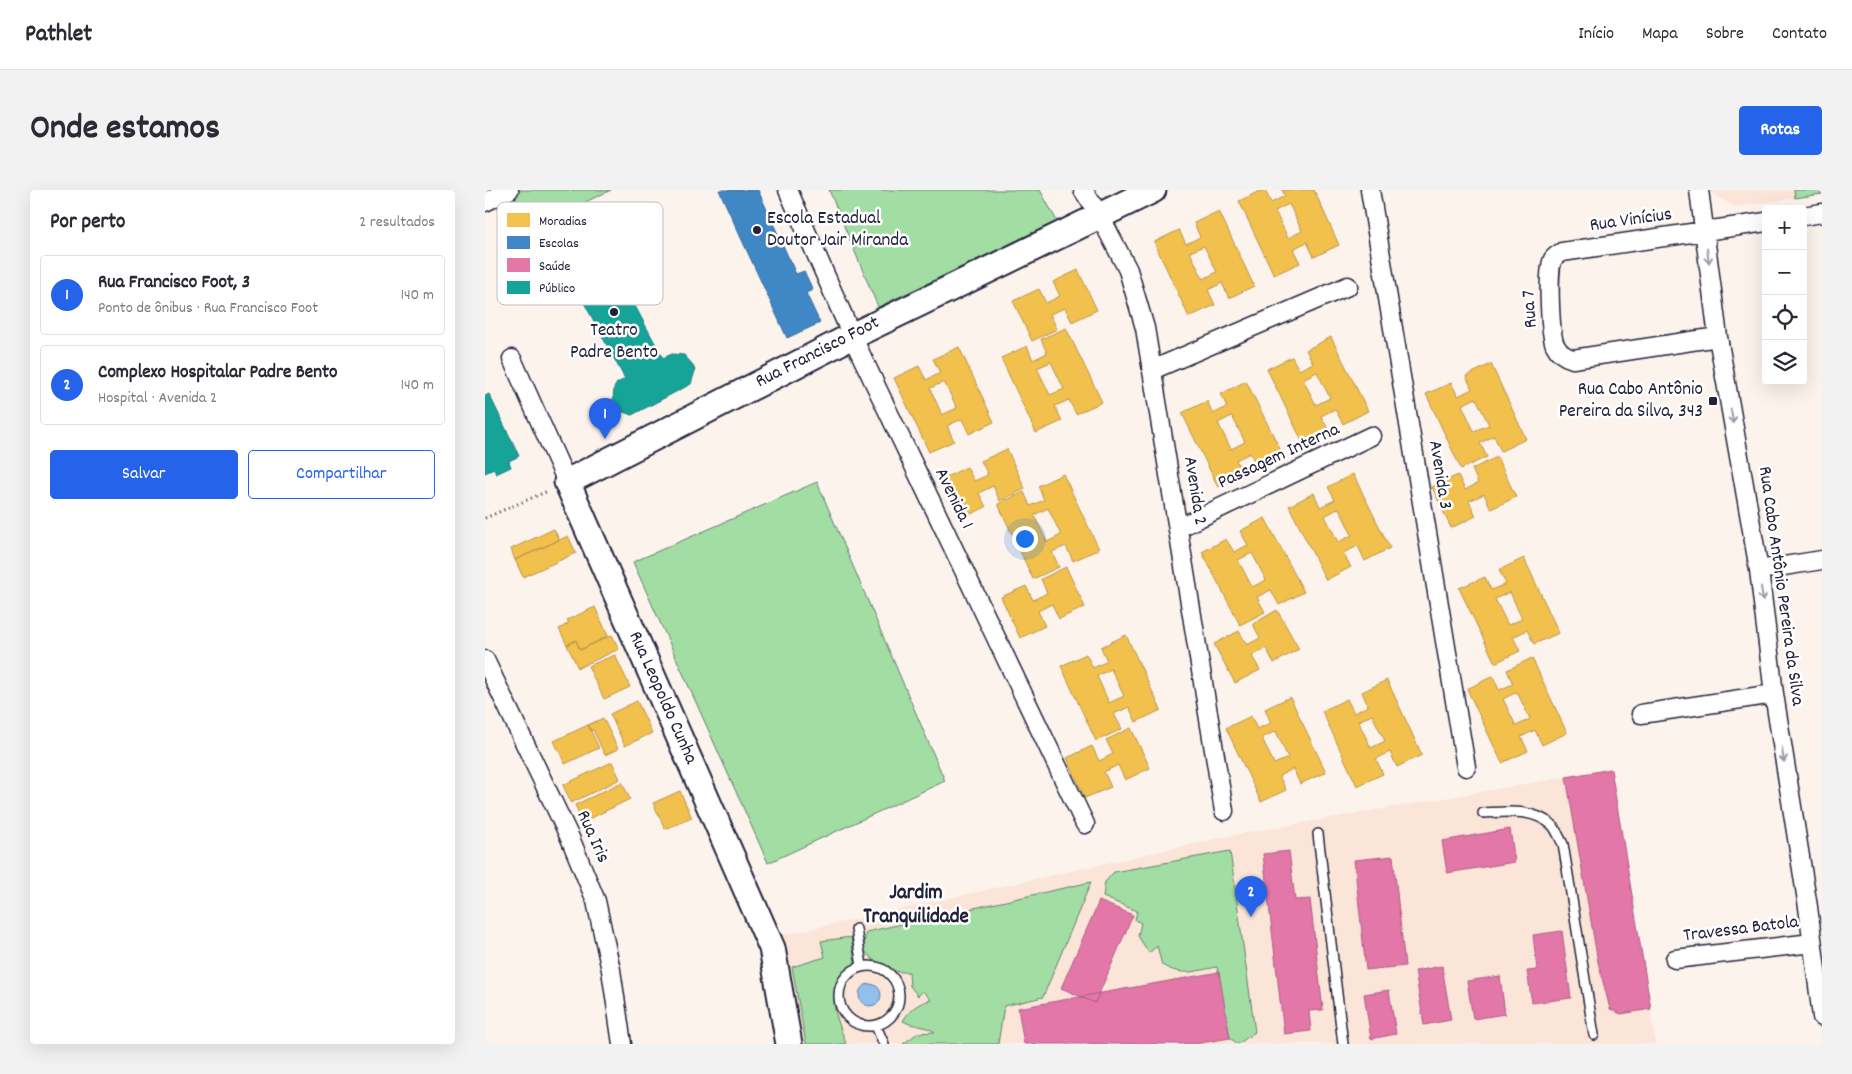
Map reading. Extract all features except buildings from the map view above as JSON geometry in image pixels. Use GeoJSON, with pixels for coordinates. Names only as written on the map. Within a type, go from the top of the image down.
{"type":"FeatureCollection","features":[{"type":"Feature","properties":{"kind":"street"},"geometry":{"type":"LineString","coordinates":[[485,202],[509,190]]}},
{"type":"Feature","properties":{"kind":"street","name":"Avenida 1"},"geometry":{"type":"LineString","coordinates":[[788,190],[851,336],[1085,824]]}},
{"type":"Feature","properties":{"kind":"street","name":"Avenida 2"},"geometry":{"type":"LineString","coordinates":[[1083,190],[1100,216],[1128,270],[1145,328],[1225,811]]}},
{"type":"Feature","properties":{"kind":"street","name":"Rua Francisco Foot"},"geometry":{"type":"LineString","coordinates":[[567,482],[851,336],[1153,190]]}},
{"type":"Feature","properties":{"kind":"street","name":"Avenida 3"},"geometry":{"type":"LineString","coordinates":[[1370,190],[1466,767]]}},
{"type":"Feature","properties":{"kind":"street","name":"Rua Cabo Antônio Pereira da Silva"},"geometry":{"type":"LineString","coordinates":[[1699,190],[1718,337],[1759,570],[1774,694],[1815,906],[1812,943],[1822,1017]]}},
{"type":"Feature","properties":{"kind":"street"},"geometry":{"type":"LineString","coordinates":[[1807,215],[1822,213]]}},
{"type":"Feature","properties":{"kind":"street","name":"Rua Vinícius"},"geometry":{"type":"LineString","coordinates":[[1562,252],[1762,223]]}},
{"type":"Feature","properties":{"kind":"street","name":"Rua 7"},"geometry":{"type":"LineString","coordinates":[[1562,252],[1554,258],[1550,270],[1550,302],[1554,344],[1559,352],[1573,359],[1718,337]]}},
{"type":"Feature","properties":{"kind":"street"},"geometry":{"type":"LineString","coordinates":[[1152,370],[1348,286]]}},
{"type":"Feature","properties":{"kind":"street","name":"Rua Leopoldo Cunha"},"geometry":{"type":"LineString","coordinates":[[512,359],[772,948],[789,1044]]}},
{"type":"Feature","properties":{"kind":"street","name":"Passagem Interna"},"geometry":{"type":"LineString","coordinates":[[1178,528],[1371,436]]}},
{"type":"Feature","properties":{"kind":"street"},"geometry":{"type":"LineString","coordinates":[[1759,570],[1822,560]]}},
{"type":"Feature","properties":{"kind":"street","name":"Rua Iris"},"geometry":{"type":"LineString","coordinates":[[485,660],[570,838],[596,902],[611,970],[622,1044]]}},
{"type":"Feature","properties":{"kind":"street"},"geometry":{"type":"LineString","coordinates":[[1641,714],[1774,694]]}},
{"type":"Feature","properties":{"kind":"street","name":"Travessa Batola"},"geometry":{"type":"LineString","coordinates":[[1675,959],[1812,943]]}},
{"type":"Feature","properties":{"kind":"lane"},"geometry":{"type":"LineString","coordinates":[[1483,813],[1524,812],[1540,818],[1553,826],[1563,844],[1594,1035]]}},
{"type":"Feature","properties":{"kind":"lane"},"geometry":{"type":"LineString","coordinates":[[1318,834],[1343,1044]]}},
{"type":"Feature","properties":{"kind":"lane"},"geometry":{"type":"LineString","coordinates":[[856,929],[862,966]]}},
{"type":"Feature","properties":{"kind":"lane"},"geometry":{"type":"LineString","coordinates":[[862,966],[881,967],[896,980],[900,998],[893,1016],[876,1026],[857,1024],[842,1012],[838,993],[845,976],[862,966]]}},
{"type":"Feature","properties":{"kind":"lane"},"geometry":{"type":"LineString","coordinates":[[876,1026],[884,1044]]}},
{"type":"Feature","properties":{"kind":"path"},"geometry":{"type":"LineString","coordinates":[[485,518],[567,482]]}},
{"type":"Feature","properties":{"kind":"shaded area"},"geometry":{"type":"Polygon","coordinates":[[[1711,190],[1822,190],[1822,194],[1735,207],[1711,193],[1711,190]]]}},
{"type":"Feature","properties":{"kind":"shaded area"},"geometry":{"type":"Polygon","coordinates":[[[1611,769],[1656,1044],[802,1044],[783,935],[1233,835],[1611,769]]]}},
{"type":"Feature","properties":{"kind":"green space"},"geometry":{"type":"Polygon","coordinates":[[[513,190],[611,190],[586,202],[517,202],[513,190]]]}},
{"type":"Feature","properties":{"kind":"green space"},"geometry":{"type":"Polygon","coordinates":[[[829,190],[1040,190],[1057,221],[878,307],[829,190]]]}},
{"type":"Feature","properties":{"kind":"green space"},"geometry":{"type":"Polygon","coordinates":[[[1794,190],[1822,190],[1822,194],[1795,198],[1794,190]]]}},
{"type":"Feature","properties":{"kind":"green space"},"geometry":{"type":"Polygon","coordinates":[[[817,482],[945,781],[768,863],[633,562],[817,482]]]}},
{"type":"Feature","properties":{"kind":"green space"},"geometry":{"type":"Polygon","coordinates":[[[1230,851],[1255,1032],[1238,1044],[1230,1038],[1217,967],[1182,972],[1162,965],[1157,946],[1149,953],[1138,936],[1141,923],[1135,920],[1137,911],[1103,897],[1105,882],[1114,872],[1230,851]]]}},
{"type":"Feature","properties":{"kind":"green space"},"geometry":{"type":"Polygon","coordinates":[[[1091,882],[1043,997],[1004,1006],[998,1044],[903,1044],[918,1033],[935,1032],[903,1021],[915,1007],[931,1000],[923,991],[918,996],[910,986],[909,972],[895,971],[883,967],[868,955],[863,949],[866,932],[1091,882]]]}},
{"type":"Feature","properties":{"kind":"green space"},"geometry":{"type":"Polygon","coordinates":[[[851,937],[855,963],[838,983],[834,1001],[838,1021],[846,1044],[806,1044],[792,967],[825,957],[821,941],[851,937]]]}},
{"type":"Feature","properties":{"kind":"water"},"geometry":{"type":"Polygon","coordinates":[[[870,984],[878,987],[881,995],[878,1003],[870,1006],[862,1003],[859,995],[862,987],[870,984]]]}},
{"type":"Feature","properties":{"kind":"place","name":"Escola Estadual Doutor Jair Miranda"},"geometry":{"type":"Point","coordinates":[757,230]}},
{"type":"Feature","properties":{"kind":"place","name":"Teatro Padre Bento"},"geometry":{"type":"Point","coordinates":[614,312]}},
{"type":"Feature","properties":{"kind":"place","name":"Rua Cabo Antônio Pereira da Silva, 343"},"geometry":{"type":"Point","coordinates":[1713,401]}},
{"type":"Feature","properties":{"kind":"place","name":"Rua Francisco Foot, 3"},"geometry":{"type":"Point","coordinates":[605,439]}},
{"type":"Feature","properties":{"kind":"place","name":"Complexo Hospitalar Padre Bento"},"geometry":{"type":"Point","coordinates":[1251,917]}},
{"type":"Feature","properties":{"kind":"district","name":"Jardim Tranquilidade"},"geometry":{"type":"Point","coordinates":[916,906]}}]}
